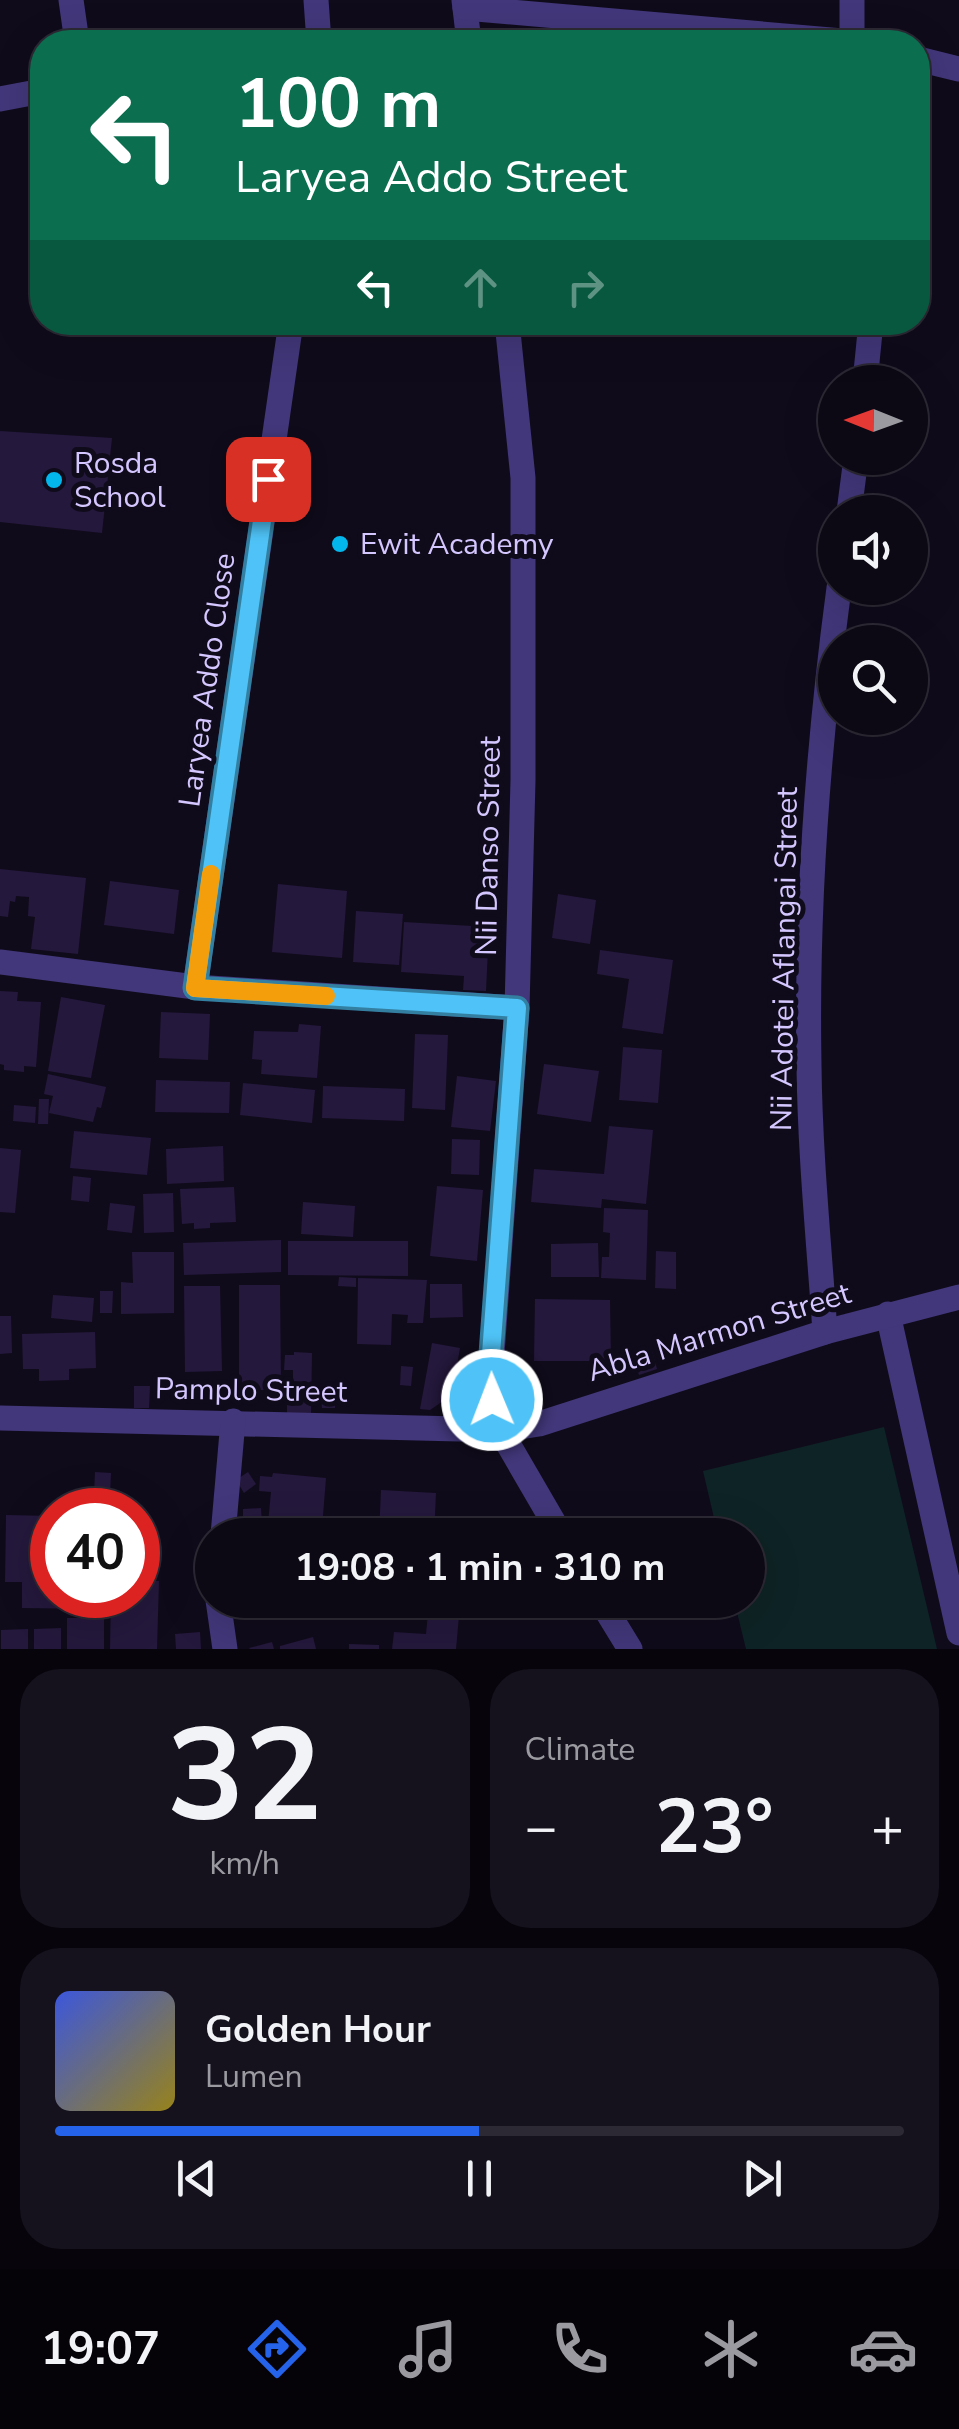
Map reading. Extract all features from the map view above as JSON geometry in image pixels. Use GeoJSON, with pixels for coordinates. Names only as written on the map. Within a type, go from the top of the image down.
{"type":"FeatureCollection","features":[{"type":"Feature","properties":{"kind":"street"},"geometry":{"type":"LineString","coordinates":[[71,0],[76,30]]}},
{"type":"Feature","properties":{"kind":"street"},"geometry":{"type":"LineString","coordinates":[[316,0],[318,30]]}},
{"type":"Feature","properties":{"kind":"street"},"geometry":{"type":"LineString","coordinates":[[852,0],[853,30]]}},
{"type":"Feature","properties":{"kind":"street"},"geometry":{"type":"LineString","coordinates":[[467,30],[464,4],[730,30]]}},
{"type":"Feature","properties":{"kind":"street"},"geometry":{"type":"LineString","coordinates":[[930,62],[959,69]]}},
{"type":"Feature","properties":{"kind":"street"},"geometry":{"type":"LineString","coordinates":[[0,99],[30,93]]}},
{"type":"Feature","properties":{"kind":"street","name":"Laryea Addo Close"},"geometry":{"type":"LineString","coordinates":[[195,988],[289,335]]}},
{"type":"Feature","properties":{"kind":"street","name":"Nii Danso Street"},"geometry":{"type":"LineString","coordinates":[[500,1430],[492,1400],[491,1354],[517,1008],[524,762],[523,478],[508,335]]}},
{"type":"Feature","properties":{"kind":"street"},"geometry":{"type":"LineString","coordinates":[[867,365],[870,335]]}},
{"type":"Feature","properties":{"kind":"street","name":"Nii Adotei Aflangai Street"},"geometry":{"type":"LineString","coordinates":[[824,1332],[808,1068],[811,883],[825,691],[837,605]]}},
{"type":"Feature","properties":{"kind":"street"},"geometry":{"type":"LineString","coordinates":[[0,962],[195,988],[517,1008]]}},
{"type":"Feature","properties":{"kind":"street","name":"Abla Marmon Street"},"geometry":{"type":"LineString","coordinates":[[500,1430],[539,1424],[824,1332],[959,1298]]}},
{"type":"Feature","properties":{"kind":"street"},"geometry":{"type":"LineString","coordinates":[[888,1314],[959,1633]]}},
{"type":"Feature","properties":{"kind":"street","name":"Pamplo Street"},"geometry":{"type":"LineString","coordinates":[[0,1418],[500,1430]]}},
{"type":"Feature","properties":{"kind":"street"},"geometry":{"type":"LineString","coordinates":[[224,1518],[233,1421]]}},
{"type":"Feature","properties":{"kind":"street"},"geometry":{"type":"LineString","coordinates":[[500,1430],[551,1518]]}},
{"type":"Feature","properties":{"kind":"street"},"geometry":{"type":"LineString","coordinates":[[221,1618],[225,1649]]}},
{"type":"Feature","properties":{"kind":"street"},"geometry":{"type":"LineString","coordinates":[[611,1618],[630,1649]]}},
{"type":"Feature","properties":{"kind":"green space"},"geometry":{"type":"Polygon","coordinates":[[[884,1427],[937,1649],[746,1649],[738,1618],[765,1618],[765,1518],[714,1518],[703,1471],[884,1427]]]}},
{"type":"Feature","properties":{"kind":"building","name":"Rosda School"},"geometry":{"type":"Polygon","coordinates":[[[0,431],[112,438],[102,533],[0,522],[0,431]]]}},
{"type":"Feature","properties":{"kind":"building"},"geometry":{"type":"Polygon","coordinates":[[[0,869],[86,878],[78,954],[31,949],[35,917],[28,916],[29,897],[16,896],[15,902],[10,901],[8,917],[0,916],[0,869]]]}},
{"type":"Feature","properties":{"kind":"building"},"geometry":{"type":"Polygon","coordinates":[[[110,881],[179,890],[174,934],[104,925],[110,881]]]}},
{"type":"Feature","properties":{"kind":"building"},"geometry":{"type":"Polygon","coordinates":[[[278,884],[347,891],[342,958],[272,952],[278,884]]]}},
{"type":"Feature","properties":{"kind":"building"},"geometry":{"type":"Polygon","coordinates":[[[558,894],[596,900],[590,944],[552,938],[558,894]]]}},
{"type":"Feature","properties":{"kind":"building"},"geometry":{"type":"Polygon","coordinates":[[[356,911],[403,914],[399,965],[353,962],[356,911]]]}},
{"type":"Feature","properties":{"kind":"building"},"geometry":{"type":"Polygon","coordinates":[[[404,922],[489,927],[486,991],[463,990],[464,976],[401,972],[404,922]]]}},
{"type":"Feature","properties":{"kind":"building"},"geometry":{"type":"Polygon","coordinates":[[[600,950],[673,960],[663,1034],[622,1028],[629,979],[597,974],[600,950]]]}},
{"type":"Feature","properties":{"kind":"building"},"geometry":{"type":"Polygon","coordinates":[[[0,991],[18,992],[17,1001],[41,1002],[36,1067],[24,1066],[24,1072],[4,1070],[0,1064],[0,991]]]}},
{"type":"Feature","properties":{"kind":"building"},"geometry":{"type":"Polygon","coordinates":[[[61,997],[105,1005],[91,1078],[48,1071],[61,997]]]}},
{"type":"Feature","properties":{"kind":"building"},"geometry":{"type":"Polygon","coordinates":[[[161,1012],[210,1014],[208,1060],[159,1058],[161,1012]]]}},
{"type":"Feature","properties":{"kind":"building"},"geometry":{"type":"Polygon","coordinates":[[[299,1024],[321,1026],[317,1078],[261,1074],[262,1060],[252,1059],[254,1031],[298,1032],[299,1024]]]}},
{"type":"Feature","properties":{"kind":"building"},"geometry":{"type":"Polygon","coordinates":[[[415,1034],[448,1035],[445,1110],[412,1108],[415,1034]]]}},
{"type":"Feature","properties":{"kind":"building"},"geometry":{"type":"Polygon","coordinates":[[[623,1047],[662,1050],[658,1103],[619,1100],[623,1047]]]}},
{"type":"Feature","properties":{"kind":"building"},"geometry":{"type":"Polygon","coordinates":[[[544,1064],[599,1071],[591,1122],[537,1114],[544,1064]]]}},
{"type":"Feature","properties":{"kind":"building"},"geometry":{"type":"Polygon","coordinates":[[[48,1074],[106,1087],[93,1122],[49,1113],[53,1096],[44,1094],[48,1074]]]}},
{"type":"Feature","properties":{"kind":"building"},"geometry":{"type":"Polygon","coordinates":[[[457,1076],[496,1081],[490,1131],[451,1127],[457,1076]]]}},
{"type":"Feature","properties":{"kind":"building"},"geometry":{"type":"Polygon","coordinates":[[[156,1080],[230,1082],[229,1113],[155,1112],[156,1080]]]}},
{"type":"Feature","properties":{"kind":"building"},"geometry":{"type":"Polygon","coordinates":[[[243,1083],[315,1090],[312,1123],[240,1115],[243,1083]]]}},
{"type":"Feature","properties":{"kind":"building"},"geometry":{"type":"Polygon","coordinates":[[[323,1086],[405,1089],[404,1121],[322,1118],[323,1086]]]}},
{"type":"Feature","properties":{"kind":"building"},"geometry":{"type":"Polygon","coordinates":[[[39,1099],[49,1099],[48,1124],[38,1124],[39,1099]]]}},
{"type":"Feature","properties":{"kind":"building"},"geometry":{"type":"Polygon","coordinates":[[[14,1105],[36,1107],[35,1123],[13,1121],[14,1105]]]}},
{"type":"Feature","properties":{"kind":"building"},"geometry":{"type":"Polygon","coordinates":[[[609,1126],[653,1130],[646,1204],[602,1199],[601,1208],[531,1202],[534,1169],[604,1174],[609,1126]]]}},
{"type":"Feature","properties":{"kind":"building"},"geometry":{"type":"Polygon","coordinates":[[[74,1131],[151,1138],[147,1175],[70,1168],[74,1131]]]}},
{"type":"Feature","properties":{"kind":"building"},"geometry":{"type":"Polygon","coordinates":[[[452,1139],[480,1140],[479,1175],[451,1174],[452,1139]]]}},
{"type":"Feature","properties":{"kind":"building"},"geometry":{"type":"Polygon","coordinates":[[[223,1146],[224,1181],[167,1184],[166,1149],[223,1146]]]}},
{"type":"Feature","properties":{"kind":"building"},"geometry":{"type":"Polygon","coordinates":[[[0,1148],[21,1150],[15,1213],[0,1212],[0,1148]]]}},
{"type":"Feature","properties":{"kind":"building"},"geometry":{"type":"Polygon","coordinates":[[[73,1176],[91,1178],[89,1202],[71,1200],[73,1176]]]}},
{"type":"Feature","properties":{"kind":"building"},"geometry":{"type":"Polygon","coordinates":[[[437,1186],[483,1190],[477,1261],[430,1256],[437,1186]]]}},
{"type":"Feature","properties":{"kind":"building"},"geometry":{"type":"Polygon","coordinates":[[[234,1187],[236,1222],[210,1223],[210,1228],[194,1229],[194,1223],[182,1224],[180,1189],[234,1187]]]}},
{"type":"Feature","properties":{"kind":"building"},"geometry":{"type":"Polygon","coordinates":[[[173,1193],[174,1232],[144,1233],[143,1194],[173,1193]]]}},
{"type":"Feature","properties":{"kind":"building"},"geometry":{"type":"Polygon","coordinates":[[[303,1202],[355,1206],[353,1237],[301,1234],[303,1202]]]}},
{"type":"Feature","properties":{"kind":"building"},"geometry":{"type":"Polygon","coordinates":[[[110,1203],[135,1206],[132,1233],[107,1230],[110,1203]]]}},
{"type":"Feature","properties":{"kind":"building"},"geometry":{"type":"Polygon","coordinates":[[[604,1208],[648,1210],[646,1280],[601,1278],[602,1257],[609,1257],[610,1233],[603,1232],[604,1208]]]}},
{"type":"Feature","properties":{"kind":"building"},"geometry":{"type":"Polygon","coordinates":[[[281,1240],[281,1272],[184,1275],[183,1243],[281,1240]]]}},
{"type":"Feature","properties":{"kind":"building"},"geometry":{"type":"Polygon","coordinates":[[[288,1241],[408,1241],[408,1276],[288,1275],[288,1241]]]}},
{"type":"Feature","properties":{"kind":"building"},"geometry":{"type":"Polygon","coordinates":[[[598,1243],[599,1277],[551,1277],[551,1244],[598,1243]]]}},
{"type":"Feature","properties":{"kind":"building"},"geometry":{"type":"Polygon","coordinates":[[[656,1251],[676,1252],[676,1289],[655,1288],[656,1251]]]}},
{"type":"Feature","properties":{"kind":"building"},"geometry":{"type":"Polygon","coordinates":[[[132,1252],[174,1252],[174,1313],[121,1314],[121,1282],[133,1283],[132,1252]]]}},
{"type":"Feature","properties":{"kind":"building"},"geometry":{"type":"Polygon","coordinates":[[[339,1277],[356,1278],[356,1287],[338,1286],[339,1277]]]}},
{"type":"Feature","properties":{"kind":"building"},"geometry":{"type":"Polygon","coordinates":[[[358,1278],[427,1280],[423,1323],[407,1323],[408,1315],[392,1314],[391,1345],[357,1344],[358,1278]]]}},
{"type":"Feature","properties":{"kind":"building"},"geometry":{"type":"Polygon","coordinates":[[[430,1284],[462,1284],[463,1317],[430,1318],[430,1284]]]}},
{"type":"Feature","properties":{"kind":"building"},"geometry":{"type":"Polygon","coordinates":[[[239,1285],[280,1285],[281,1390],[239,1390],[239,1285]]]}},
{"type":"Feature","properties":{"kind":"building"},"geometry":{"type":"Polygon","coordinates":[[[184,1286],[220,1286],[222,1371],[185,1372],[184,1286]]]}},
{"type":"Feature","properties":{"kind":"building"},"geometry":{"type":"Polygon","coordinates":[[[100,1291],[113,1291],[112,1313],[100,1313],[100,1291]]]}},
{"type":"Feature","properties":{"kind":"building"},"geometry":{"type":"Polygon","coordinates":[[[53,1295],[94,1298],[92,1322],[51,1318],[53,1295]]]}},
{"type":"Feature","properties":{"kind":"building"},"geometry":{"type":"Polygon","coordinates":[[[535,1299],[610,1300],[611,1361],[534,1361],[535,1299]]]}},
{"type":"Feature","properties":{"kind":"building"},"geometry":{"type":"Polygon","coordinates":[[[0,1316],[11,1316],[12,1353],[0,1354],[0,1316]]]}},
{"type":"Feature","properties":{"kind":"building"},"geometry":{"type":"Polygon","coordinates":[[[95,1332],[96,1368],[69,1369],[69,1380],[39,1381],[39,1369],[23,1369],[22,1334],[95,1332]]]}},
{"type":"Feature","properties":{"kind":"building"},"geometry":{"type":"Polygon","coordinates":[[[432,1343],[460,1348],[452,1395],[430,1410],[420,1409],[432,1343]]]}},
{"type":"Feature","properties":{"kind":"building"},"geometry":{"type":"Polygon","coordinates":[[[652,1351],[657,1369],[639,1375],[633,1357],[652,1351]]]}},
{"type":"Feature","properties":{"kind":"building"},"geometry":{"type":"Polygon","coordinates":[[[312,1353],[311,1414],[287,1414],[287,1400],[293,1400],[293,1370],[284,1370],[285,1355],[312,1353]]]}},
{"type":"Feature","properties":{"kind":"building"},"geometry":{"type":"Polygon","coordinates":[[[401,1366],[413,1367],[411,1386],[400,1385],[401,1366]]]}},
{"type":"Feature","properties":{"kind":"building"},"geometry":{"type":"Polygon","coordinates":[[[134,1386],[150,1386],[149,1408],[134,1408],[134,1386]]]}},
{"type":"Feature","properties":{"kind":"building"},"geometry":{"type":"Polygon","coordinates":[[[321,1397],[335,1397],[335,1408],[322,1408],[321,1397]]]}},
{"type":"Feature","properties":{"kind":"building"},"geometry":{"type":"Polygon","coordinates":[[[95,1472],[111,1473],[110,1488],[94,1488],[95,1472]]]}},
{"type":"Feature","properties":{"kind":"building"},"geometry":{"type":"Polygon","coordinates":[[[248,1472],[256,1484],[244,1493],[236,1480],[248,1472]]]}},
{"type":"Feature","properties":{"kind":"building"},"geometry":{"type":"Polygon","coordinates":[[[273,1473],[326,1478],[323,1518],[268,1518],[271,1492],[259,1491],[260,1476],[272,1477],[273,1473]]]}},
{"type":"Feature","properties":{"kind":"building"},"geometry":{"type":"Polygon","coordinates":[[[381,1490],[436,1493],[435,1518],[380,1518],[381,1490]]]}},
{"type":"Feature","properties":{"kind":"building"},"geometry":{"type":"Polygon","coordinates":[[[261,1508],[262,1518],[243,1518],[243,1509],[261,1508]]]}},
{"type":"Feature","properties":{"kind":"building"},"geometry":{"type":"Polygon","coordinates":[[[6,1515],[30,1516],[30,1608],[22,1608],[22,1582],[5,1582],[6,1515]]]}},
{"type":"Feature","properties":{"kind":"building"},"geometry":{"type":"Polygon","coordinates":[[[67,1618],[104,1618],[104,1649],[67,1649],[67,1618]]]}},
{"type":"Feature","properties":{"kind":"building"},"geometry":{"type":"Polygon","coordinates":[[[111,1618],[158,1618],[157,1649],[110,1649],[111,1618]]]}},
{"type":"Feature","properties":{"kind":"building"},"geometry":{"type":"Polygon","coordinates":[[[428,1618],[459,1618],[456,1649],[392,1649],[394,1632],[426,1634],[428,1618]]]}},
{"type":"Feature","properties":{"kind":"building"},"geometry":{"type":"Polygon","coordinates":[[[61,1628],[61,1649],[34,1649],[34,1629],[61,1628]]]}},
{"type":"Feature","properties":{"kind":"building"},"geometry":{"type":"Polygon","coordinates":[[[28,1629],[28,1649],[1,1649],[1,1630],[28,1629]]]}},
{"type":"Feature","properties":{"kind":"building"},"geometry":{"type":"Polygon","coordinates":[[[200,1632],[201,1649],[176,1649],[175,1634],[200,1632]]]}},
{"type":"Feature","properties":{"kind":"building"},"geometry":{"type":"Polygon","coordinates":[[[313,1637],[316,1649],[280,1649],[280,1646],[313,1637]]]}},
{"type":"Feature","properties":{"kind":"building"},"geometry":{"type":"Polygon","coordinates":[[[272,1642],[274,1649],[249,1648],[272,1642]]]}},
{"type":"Feature","properties":{"kind":"building"},"geometry":{"type":"Polygon","coordinates":[[[349,1644],[379,1645],[379,1649],[349,1649],[349,1644]]]}},
{"type":"Feature","properties":{"kind":"slow traffic"},"geometry":{"type":"LineString","coordinates":[[211,874],[195,988],[326,996]]}},
{"type":"Feature","properties":{"kind":"place","name":"Rosda School"},"geometry":{"type":"Point","coordinates":[54,480]}},
{"type":"Feature","properties":{"kind":"place","name":"Ewit Academy"},"geometry":{"type":"Point","coordinates":[340,544]}},
{"type":"Feature","properties":{"kind":"route"},"geometry":{"type":"LineString","coordinates":[[268,479],[195,988],[517,1008],[491,1354],[492,1400]]}}]}
